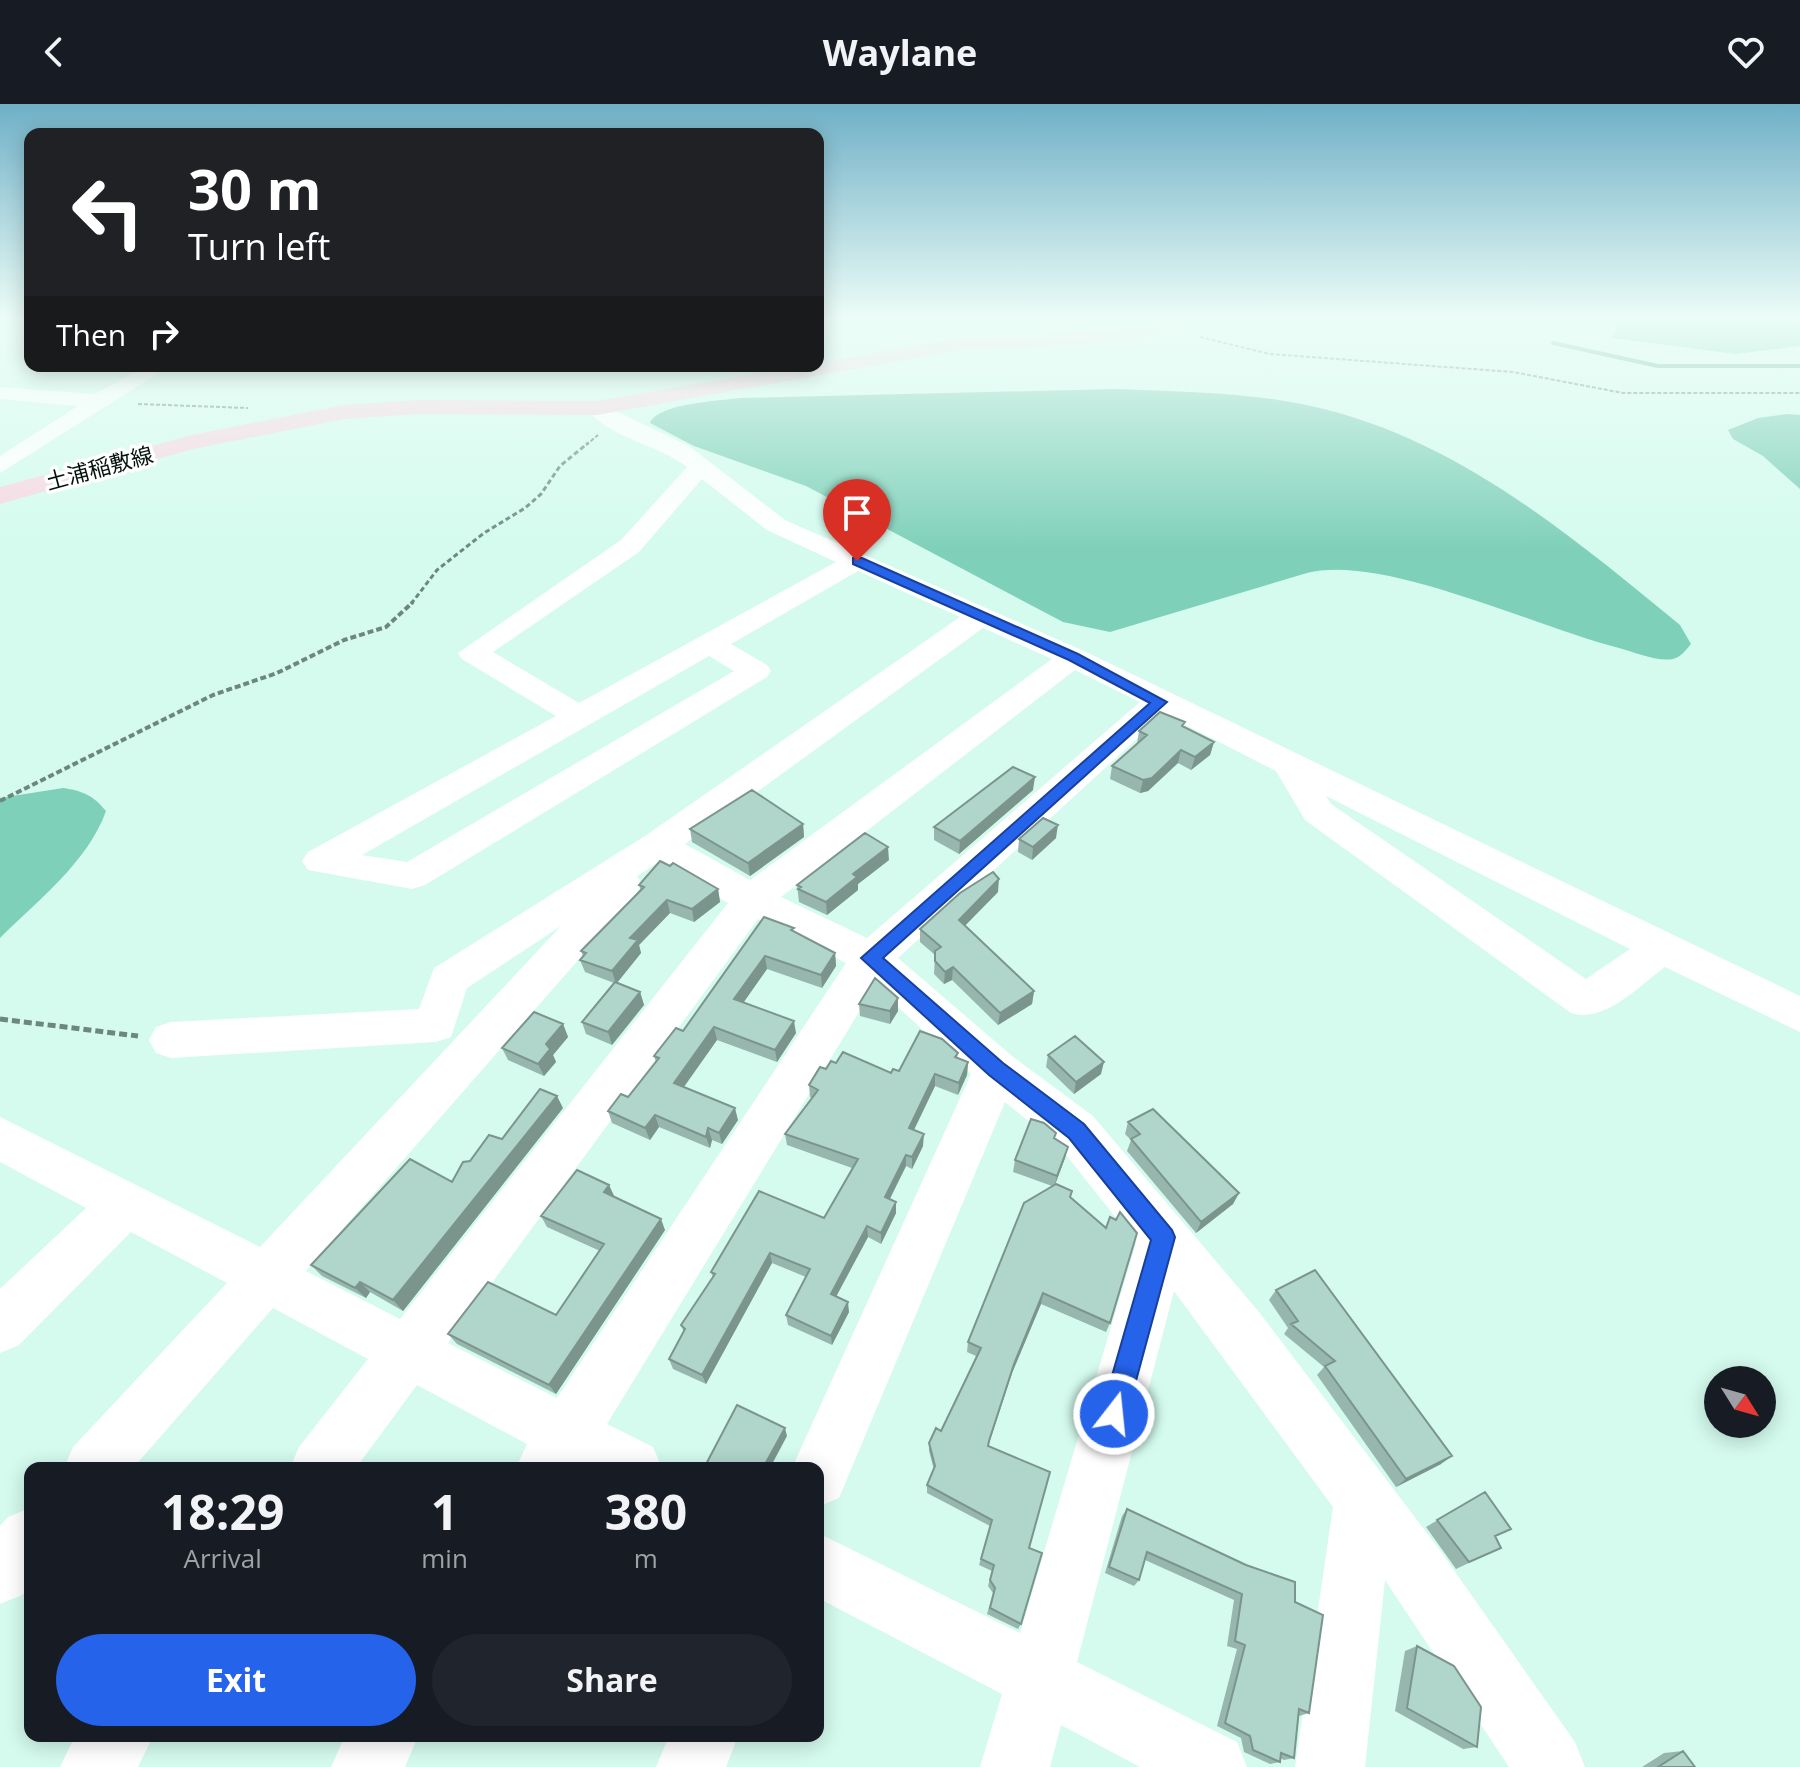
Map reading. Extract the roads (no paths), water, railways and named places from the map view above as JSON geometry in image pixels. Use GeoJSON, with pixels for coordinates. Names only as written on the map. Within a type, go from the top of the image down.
{"type":"FeatureCollection","features":[{"type":"Feature","properties":{"kind":"main road","name":"土浦稲敷線"},"geometry":{"type":"LineString","coordinates":[[0,496],[178,446],[344,412],[418,407],[597,408],[673,395]]}},
{"type":"Feature","properties":{"kind":"street"},"geometry":{"type":"LineString","coordinates":[[20,395],[99,401]]}},
{"type":"Feature","properties":{"kind":"street"},"geometry":{"type":"LineString","coordinates":[[0,466],[110,395]]}},
{"type":"Feature","properties":{"kind":"street"},"geometry":{"type":"LineString","coordinates":[[597,408],[620,423],[681,451],[776,525],[1073,657],[1800,1015]]}},
{"type":"Feature","properties":{"kind":"street"},"geometry":{"type":"LineString","coordinates":[[579,716],[473,653],[630,546],[700,466]]}},
{"type":"Feature","properties":{"kind":"street"},"geometry":{"type":"LineString","coordinates":[[709,644],[756,671],[412,876],[321,861],[857,561]]}},
{"type":"Feature","properties":{"kind":"street"},"geometry":{"type":"LineString","coordinates":[[171,1040],[436,1025],[449,979],[658,845],[981,616]]}},
{"type":"Feature","properties":{"kind":"street"},"geometry":{"type":"LineString","coordinates":[[324,1462],[752,899],[1073,657]]}},
{"type":"Feature","properties":{"kind":"street"},"geometry":{"type":"LineString","coordinates":[[556,1451],[871,958],[1159,702]]}},
{"type":"Feature","properties":{"kind":"street"},"geometry":{"type":"LineString","coordinates":[[1289,764],[1318,812],[1586,1001],[1661,949]]}},
{"type":"Feature","properties":{"kind":"street"},"geometry":{"type":"LineString","coordinates":[[658,845],[752,899],[871,958],[996,1069],[1076,1131],[1240,1331],[1364,1500],[1550,1767]]}},
{"type":"Feature","properties":{"kind":"street"},"geometry":{"type":"LineString","coordinates":[[99,1462],[658,845]]}},
{"type":"Feature","properties":{"kind":"street"},"geometry":{"type":"LineString","coordinates":[[824,1463],[996,1069]]}},
{"type":"Feature","properties":{"kind":"street"},"geometry":{"type":"LineString","coordinates":[[0,1138],[407,1352],[556,1451],[605,1462]]}},
{"type":"Feature","properties":{"kind":"street"},"geometry":{"type":"LineString","coordinates":[[0,1326],[125,1204]]}},
{"type":"Feature","properties":{"kind":"street"},"geometry":{"type":"LineString","coordinates":[[1015,1767],[1163,1237]]}},
{"type":"Feature","properties":{"kind":"street"},"geometry":{"type":"LineString","coordinates":[[1330,1767],[1364,1500]]}},
{"type":"Feature","properties":{"kind":"street"},"geometry":{"type":"LineString","coordinates":[[0,1573],[24,1546]]}},
{"type":"Feature","properties":{"kind":"street"},"geometry":{"type":"LineString","coordinates":[[824,1567],[1212,1767]]}},
{"type":"Feature","properties":{"kind":"street"},"geometry":{"type":"LineString","coordinates":[[95,1767],[114,1742]]}},
{"type":"Feature","properties":{"kind":"street"},"geometry":{"type":"LineString","coordinates":[[366,1767],[381,1742]]}},
{"type":"Feature","properties":{"kind":"street"},"geometry":{"type":"LineString","coordinates":[[691,1767],[701,1742]]}}]}
